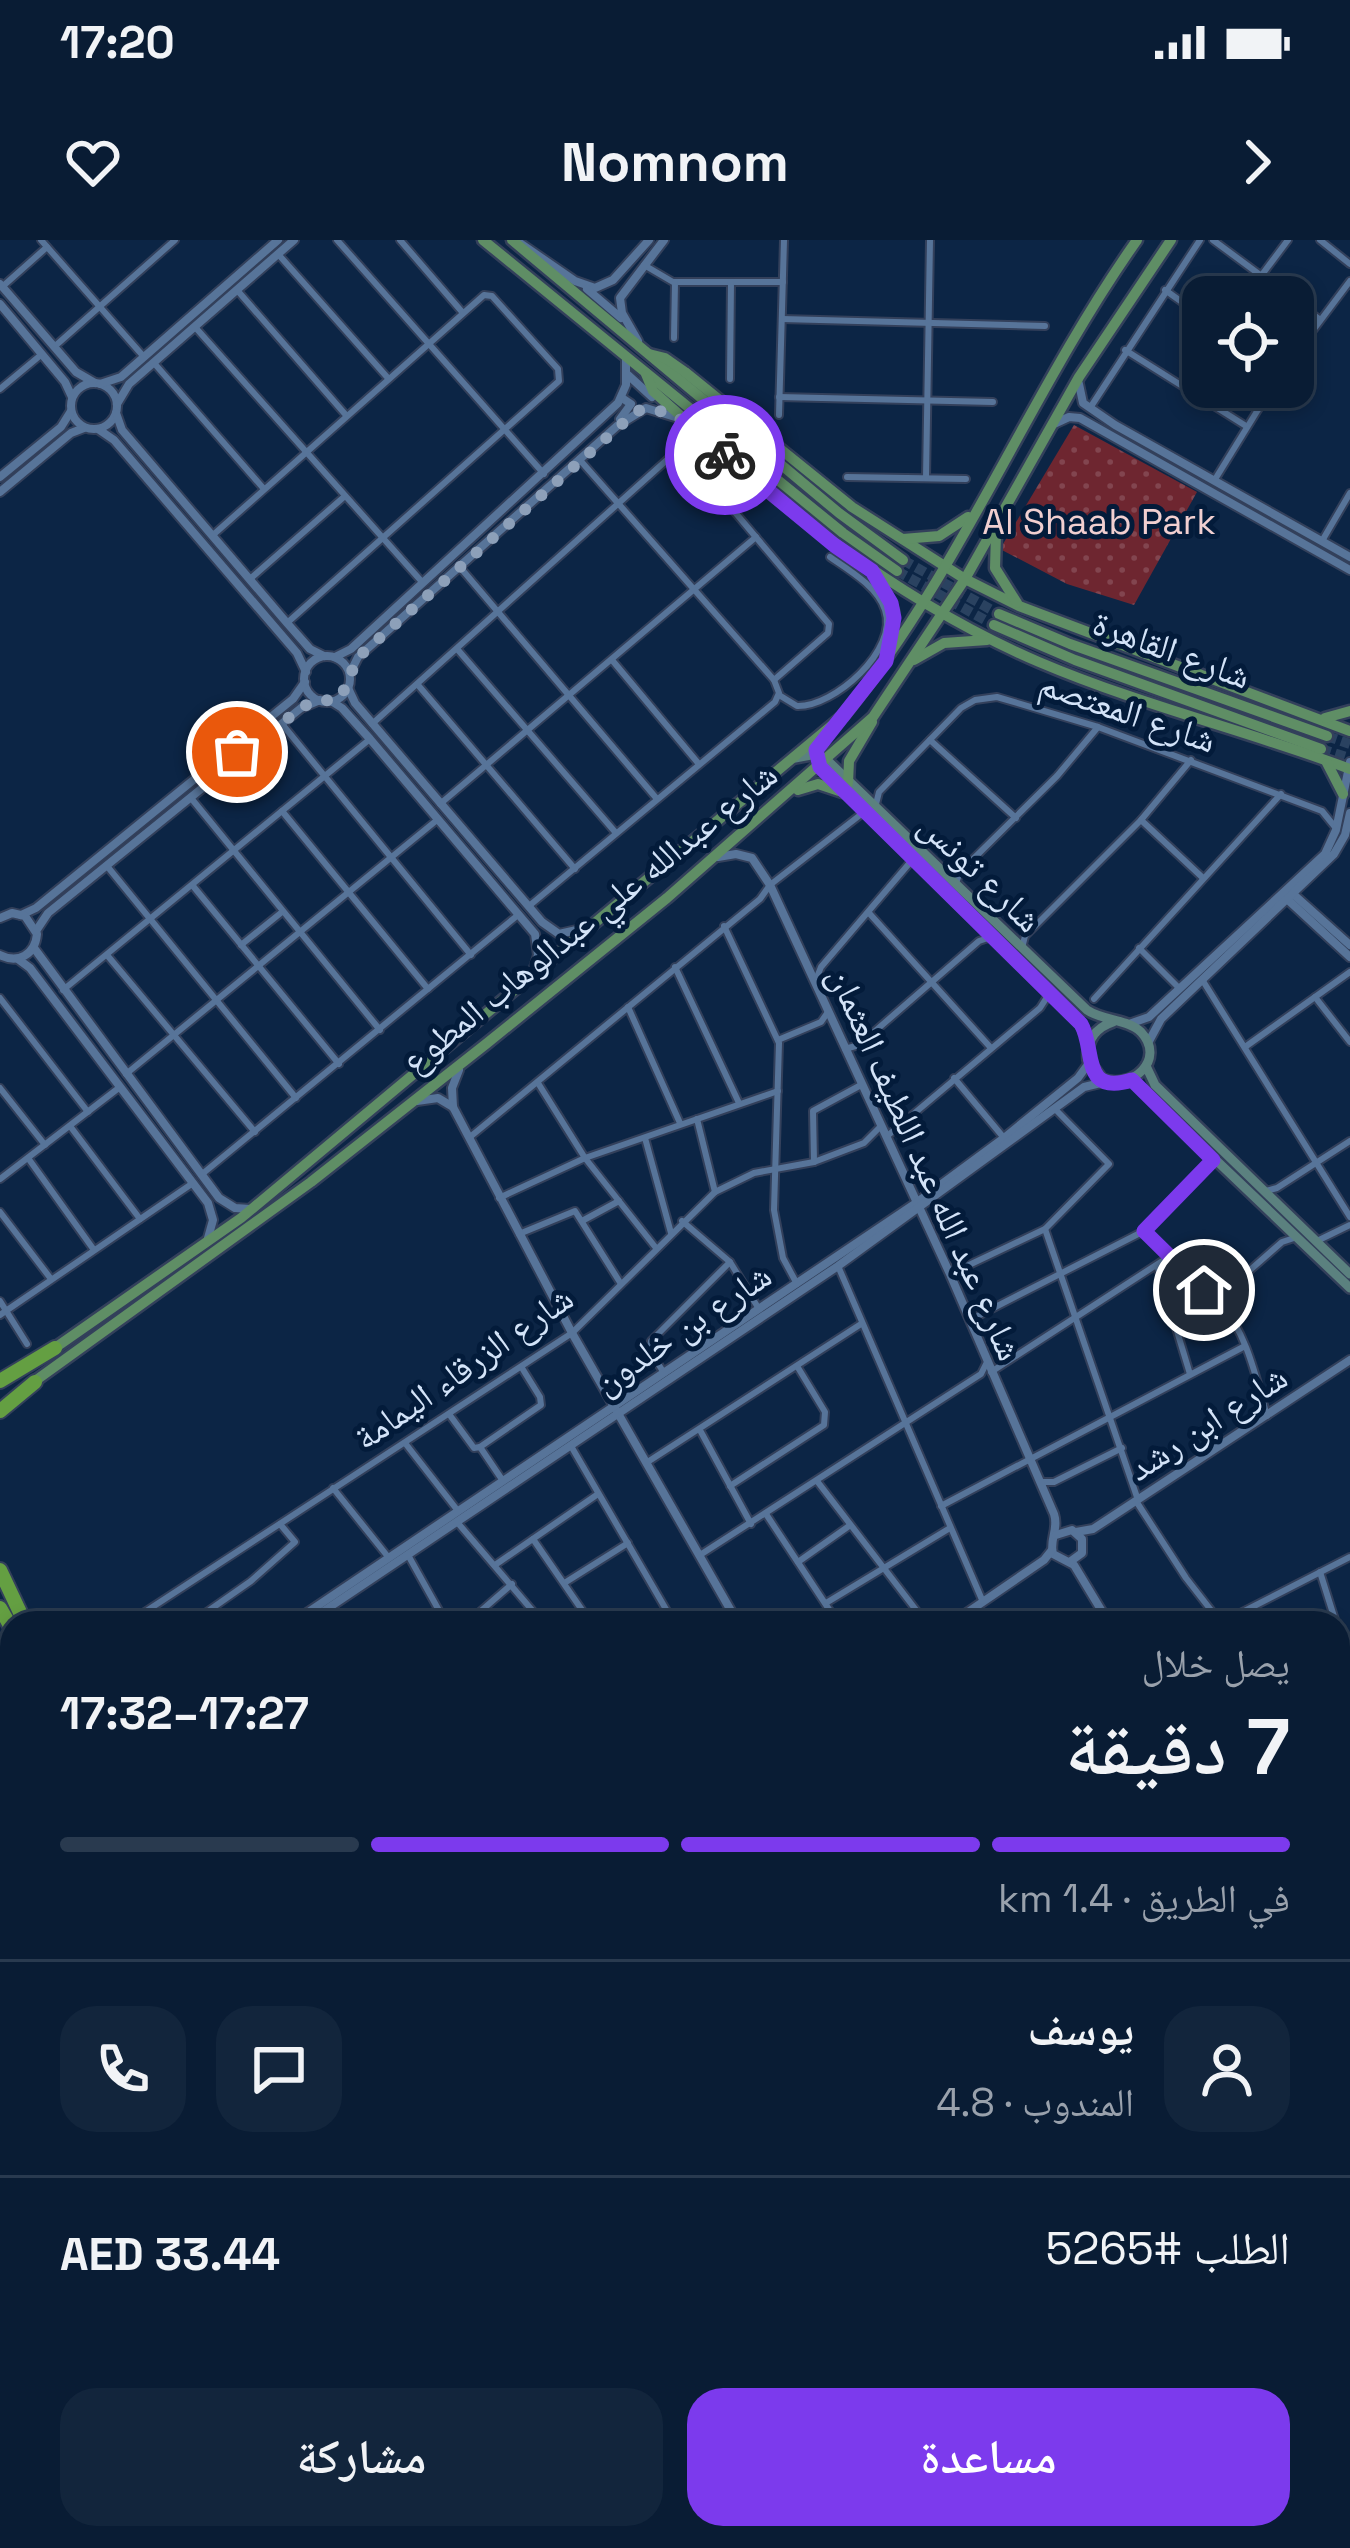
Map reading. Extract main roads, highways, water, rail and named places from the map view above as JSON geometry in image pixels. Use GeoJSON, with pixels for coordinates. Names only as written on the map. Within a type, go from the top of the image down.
{"type":"FeatureCollection","features":[{"type":"Feature","properties":{"kind":"highway"},"geometry":{"type":"LineString","coordinates":[[0,1384],[55,1348]]}},
{"type":"Feature","properties":{"kind":"highway"},"geometry":{"type":"LineString","coordinates":[[0,1408],[35,1382]]}},
{"type":"Feature","properties":{"kind":"highway"},"geometry":{"type":"LineString","coordinates":[[0,1570],[20,1611]]}},
{"type":"Feature","properties":{"kind":"main road"},"geometry":{"type":"LineString","coordinates":[[483,240],[843,533],[900,566],[512,240]]}},
{"type":"Feature","properties":{"kind":"main road"},"geometry":{"type":"LineString","coordinates":[[944,568],[1080,327],[1138,240]]}},
{"type":"Feature","properties":{"kind":"main road","name":"شارع عبدالله علي عبدالوهاب المطوع"},"geometry":{"type":"LineString","coordinates":[[35,1382],[311,1182],[464,1061],[710,860],[873,717],[965,579],[1079,377],[1172,240]]}},
{"type":"Feature","properties":{"kind":"main road"},"geometry":{"type":"LineString","coordinates":[[645,351],[685,372],[831,490],[944,568],[1019,606],[1350,730]]}},
{"type":"Feature","properties":{"kind":"main road"},"geometry":{"type":"LineString","coordinates":[[646,374],[651,388],[778,502],[872,571],[924,602],[997,642],[1062,670],[1349,766]]}},
{"type":"Feature","properties":{"kind":"main road"},"geometry":{"type":"LineString","coordinates":[[898,538],[929,538],[948,532],[978,505]]}},
{"type":"Feature","properties":{"kind":"main road"},"geometry":{"type":"LineString","coordinates":[[1002,516],[994,543],[995,568],[1019,606]]}},
{"type":"Feature","properties":{"kind":"main road","name":"شارع عبدالله علي عبدالوهاب المطوع"},"geometry":{"type":"LineString","coordinates":[[55,1348],[252,1209],[843,716],[886,661],[944,568]]}},
{"type":"Feature","properties":{"kind":"main road"},"geometry":{"type":"LineString","coordinates":[[872,571],[893,611],[886,661]]}},
{"type":"Feature","properties":{"kind":"main road","name":"شارع القاهرة"},"geometry":{"type":"LineString","coordinates":[[1323,754],[1061,655],[997,620],[1327,736]]}},
{"type":"Feature","properties":{"kind":"main road"},"geometry":{"type":"LineString","coordinates":[[911,662],[951,642],[973,638],[997,642]]}},
{"type":"Feature","properties":{"kind":"main road"},"geometry":{"type":"LineString","coordinates":[[1318,718],[1350,711]]}},
{"type":"Feature","properties":{"kind":"main road"},"geometry":{"type":"LineString","coordinates":[[795,758],[821,761],[843,716]]}},
{"type":"Feature","properties":{"kind":"main road"},"geometry":{"type":"LineString","coordinates":[[784,796],[818,784],[845,788],[849,761],[873,717]]}},
{"type":"Feature","properties":{"kind":"main road"},"geometry":{"type":"LineString","coordinates":[[1323,754],[1341,801]]}},
{"type":"Feature","properties":{"kind":"main road","name":"شارع تونس"},"geometry":{"type":"LineString","coordinates":[[821,761],[1081,1004],[1113,1022]]}},
{"type":"Feature","properties":{"kind":"main road","name":"شارع تونس"},"geometry":{"type":"LineString","coordinates":[[870,811],[1084,1027],[1089,1043]]}},
{"type":"Feature","properties":{"kind":"main road"},"geometry":{"type":"LineString","coordinates":[[910,856],[913,849],[928,858]]}},
{"type":"Feature","properties":{"kind":"main road"},"geometry":{"type":"LineString","coordinates":[[1065,1008],[1076,1013],[1081,1004]]}},
{"type":"Feature","properties":{"kind":"main road"},"geometry":{"type":"LineString","coordinates":[[1146,1066],[1132,1080],[1107,1082],[1089,1063],[1089,1043],[1098,1030],[1113,1022],[1128,1024],[1143,1034],[1153,1082],[1350,1274]]}},
{"type":"Feature","properties":{"kind":"main road"},"geometry":{"type":"LineString","coordinates":[[1132,1080],[1350,1288]]}},
{"type":"Feature","properties":{"kind":"main road"},"geometry":{"type":"LineString","coordinates":[[1172,1119],[1173,1110],[1184,1112]]}},
{"type":"Feature","properties":{"kind":"tunnel"},"geometry":{"type":"LineString","coordinates":[[903,560],[999,614]]}},
{"type":"Feature","properties":{"kind":"tunnel"},"geometry":{"type":"LineString","coordinates":[[897,571],[994,625]]}},
{"type":"Feature","properties":{"kind":"tunnel"},"geometry":{"type":"LineString","coordinates":[[1327,736],[1350,744]]}},
{"type":"Feature","properties":{"kind":"tunnel"},"geometry":{"type":"LineString","coordinates":[[1321,749],[1350,758]]}},
{"type":"Feature","properties":{"kind":"park label","name":"Al Shaab Park"},"geometry":{"type":"Point","coordinates":[1099,521]}}]}
